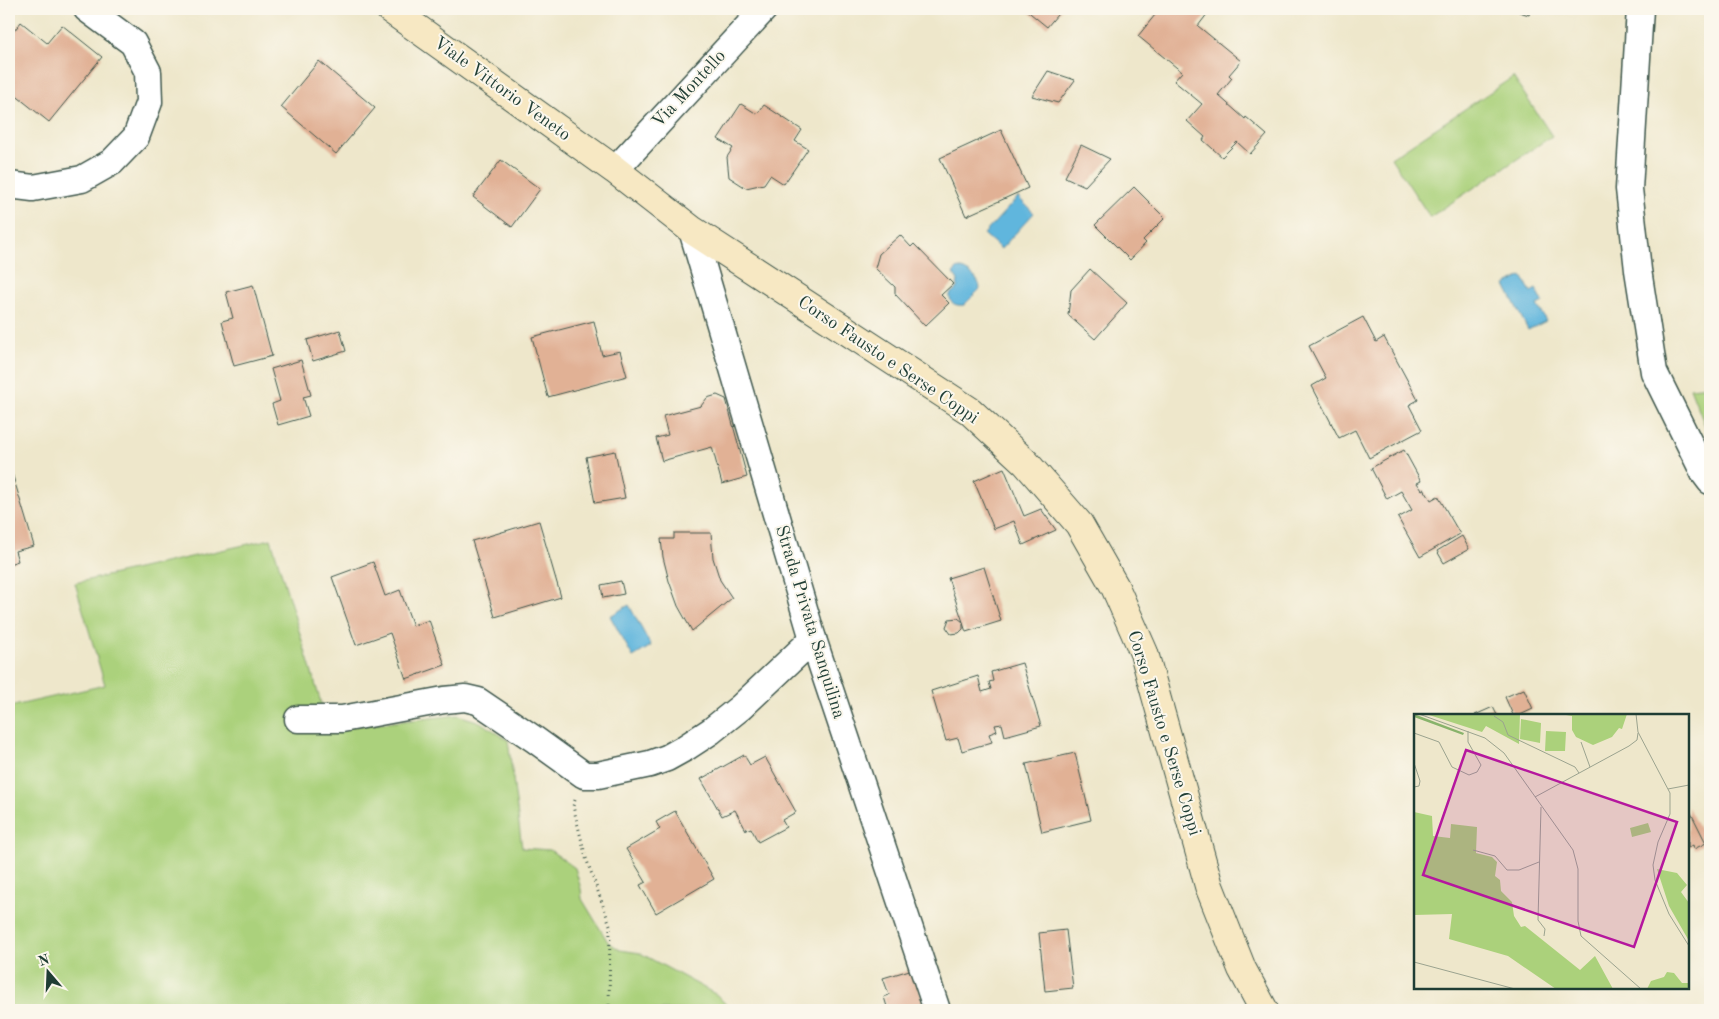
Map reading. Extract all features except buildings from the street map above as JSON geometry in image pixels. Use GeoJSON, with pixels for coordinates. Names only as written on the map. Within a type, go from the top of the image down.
{"type":"FeatureCollection","features":[{"type":"Feature","properties":{"kind":"street"},"geometry":{"type":"LineString","coordinates":[[9,185],[33,188],[82,179],[112,162],[136,137],[149,102],[148,72],[133,43],[87,9]]}},
{"type":"Feature","properties":{"kind":"street","name":"Viale Vittorio Veneto"},"geometry":{"type":"LineString","coordinates":[[390,9],[615,170],[692,230]]}},
{"type":"Feature","properties":{"kind":"street","name":"Via Montello"},"geometry":{"type":"LineString","coordinates":[[615,170],[764,9]]}},
{"type":"Feature","properties":{"kind":"street"},"geometry":{"type":"LineString","coordinates":[[1640,9],[1629,189],[1638,270],[1654,372],[1704,473],[1710,481]]}},
{"type":"Feature","properties":{"kind":"street","name":"Strada Privata Sanquilina"},"geometry":{"type":"LineString","coordinates":[[692,230],[813,639],[937,1010]]}},
{"type":"Feature","properties":{"kind":"street","name":"Corso Fausto e Serse Coppi"},"geometry":{"type":"LineString","coordinates":[[692,230],[970,411],[1026,463],[1078,524],[1115,587],[1144,653],[1209,886],[1242,969],[1264,1010]]}},
{"type":"Feature","properties":{"kind":"street"},"geometry":{"type":"LineString","coordinates":[[298,719],[342,719],[444,700],[465,698],[478,701],[584,775],[598,775],[650,764],[667,758],[711,732],[741,707],[813,639]]}},
{"type":"Feature","properties":{"kind":"path"},"geometry":{"type":"LineString","coordinates":[[584,775],[573,806],[586,858],[610,925],[609,1010]]}},
{"type":"Feature","properties":{"kind":"green space"},"geometry":{"type":"Polygon","coordinates":[[[1513,77],[1552,136],[1430,217],[1391,158],[1513,77]]]}},
{"type":"Feature","properties":{"kind":"green space"},"geometry":{"type":"Polygon","coordinates":[[[1710,386],[1710,438],[1690,388],[1710,386]]]}},
{"type":"Feature","properties":{"kind":"green space"},"geometry":{"type":"Polygon","coordinates":[[[271,539],[329,729],[458,715],[480,722],[508,740],[522,848],[550,850],[575,868],[582,899],[608,942],[620,950],[640,953],[717,995],[731,1010],[9,1010],[9,707],[105,685],[75,583],[271,539]]]}},
{"type":"Feature","properties":{"kind":"water"},"geometry":{"type":"Polygon","coordinates":[[[1018,197],[1034,213],[1001,249],[984,234],[1018,197]]]}},
{"type":"Feature","properties":{"kind":"water"},"geometry":{"type":"Polygon","coordinates":[[[958,268],[973,276],[978,282],[980,289],[964,305],[954,304],[950,297],[950,294],[957,288],[958,280],[953,273],[958,268]]]}},
{"type":"Feature","properties":{"kind":"water"},"geometry":{"type":"Polygon","coordinates":[[[1522,276],[1531,292],[1536,289],[1543,302],[1537,305],[1546,321],[1528,330],[1505,285],[1522,276]]]}},
{"type":"Feature","properties":{"kind":"water"},"geometry":{"type":"Polygon","coordinates":[[[629,605],[651,646],[633,657],[610,616],[629,605]]]}}]}
